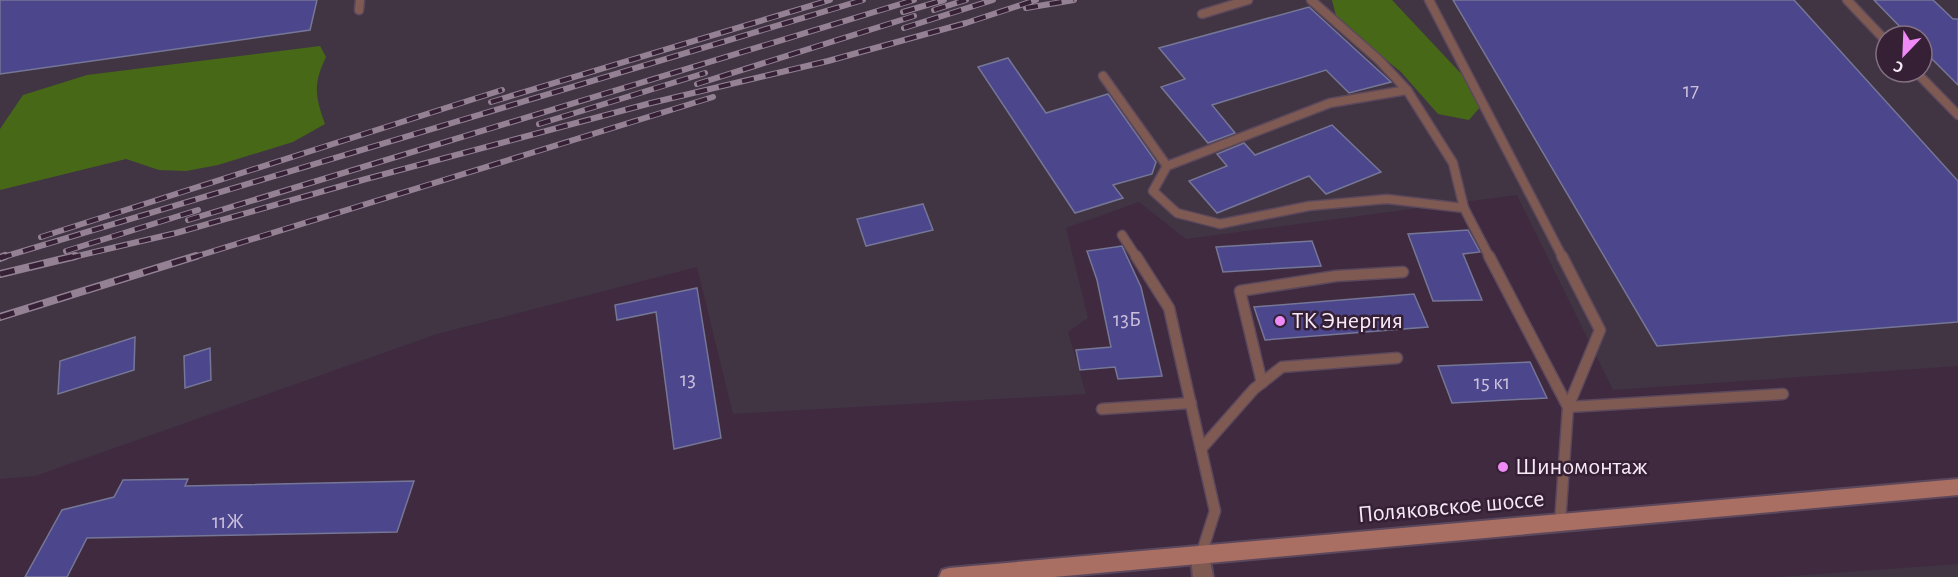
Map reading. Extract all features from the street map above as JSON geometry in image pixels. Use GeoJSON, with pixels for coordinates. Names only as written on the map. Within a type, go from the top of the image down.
{"type":"FeatureCollection","features":[{"type":"Feature","properties":{"kind":"main road","name":"Поляковское шоссе"},"geometry":{"type":"LineString","coordinates":[[949,577],[1958,486]]}},
{"type":"Feature","properties":{"kind":"street"},"geometry":{"type":"LineString","coordinates":[[1201,555],[1203,577]]}},
{"type":"Feature","properties":{"kind":"lane"},"geometry":{"type":"LineString","coordinates":[[359,10],[360,0]]}},
{"type":"Feature","properties":{"kind":"lane"},"geometry":{"type":"LineString","coordinates":[[1202,14],[1248,0]]}},
{"type":"Feature","properties":{"kind":"lane"},"geometry":{"type":"LineString","coordinates":[[1311,0],[1379,60],[1407,90],[1453,163],[1464,208],[1568,407]]}},
{"type":"Feature","properties":{"kind":"lane"},"geometry":{"type":"LineString","coordinates":[[1429,0],[1600,330],[1568,407],[1560,523]]}},
{"type":"Feature","properties":{"kind":"lane"},"geometry":{"type":"LineString","coordinates":[[1846,0],[1874,29]]}},
{"type":"Feature","properties":{"kind":"lane"},"geometry":{"type":"LineString","coordinates":[[1103,76],[1167,166]]}},
{"type":"Feature","properties":{"kind":"lane"},"geometry":{"type":"LineString","coordinates":[[1928,84],[1958,115]]}},
{"type":"Feature","properties":{"kind":"lane"},"geometry":{"type":"LineString","coordinates":[[1407,90],[1330,103],[1167,166],[1153,191],[1177,213],[1220,224],[1309,206],[1388,199],[1464,208]]}},
{"type":"Feature","properties":{"kind":"lane"},"geometry":{"type":"LineString","coordinates":[[1122,235],[1169,308],[1215,512],[1201,555]]}},
{"type":"Feature","properties":{"kind":"lane"},"geometry":{"type":"LineString","coordinates":[[1262,383],[1240,291],[1336,276],[1402,272]]}},
{"type":"Feature","properties":{"kind":"lane"},"geometry":{"type":"LineString","coordinates":[[1201,450],[1262,383],[1282,367],[1396,358]]}},
{"type":"Feature","properties":{"kind":"lane"},"geometry":{"type":"LineString","coordinates":[[1568,407],[1783,394]]}},
{"type":"Feature","properties":{"kind":"lane"},"geometry":{"type":"LineString","coordinates":[[1102,409],[1191,404]]}},
{"type":"Feature","properties":{"kind":"shaded area"},"geometry":{"type":"Polygon","coordinates":[[[0,0],[1958,0],[1958,366],[1613,390],[1517,195],[1186,239],[1139,202],[1066,228],[1088,318],[1068,332],[1086,394],[733,414],[697,267],[437,334],[35,476],[0,479],[0,0]]]}},
{"type":"Feature","properties":{"kind":"shaded area"},"geometry":{"type":"Polygon","coordinates":[[[1958,564],[1958,577],[1778,577],[1958,564]]]}},
{"type":"Feature","properties":{"kind":"green space"},"geometry":{"type":"Polygon","coordinates":[[[1332,0],[1392,0],[1467,80],[1481,106],[1469,120],[1438,114],[1401,72],[1337,20],[1332,0]]]}},
{"type":"Feature","properties":{"kind":"green space"},"geometry":{"type":"Polygon","coordinates":[[[320,46],[326,57],[317,83],[317,98],[325,124],[293,142],[218,165],[186,171],[159,170],[126,159],[0,190],[0,129],[23,95],[87,75],[320,46]]]}},
{"type":"Feature","properties":{"kind":"building"},"geometry":{"type":"Polygon","coordinates":[[[0,0],[317,0],[310,30],[0,74],[0,0]]]}},
{"type":"Feature","properties":{"kind":"building"},"geometry":{"type":"Polygon","coordinates":[[[1453,0],[1794,0],[1958,181],[1958,322],[1657,346],[1453,0]]]}},
{"type":"Feature","properties":{"kind":"building"},"geometry":{"type":"Polygon","coordinates":[[[1874,0],[1933,0],[1953,19],[1958,19],[1958,85],[1934,61],[1934,24],[1897,24],[1874,0]]]}},
{"type":"Feature","properties":{"kind":"building"},"geometry":{"type":"Polygon","coordinates":[[[1309,7],[1391,82],[1349,93],[1326,70],[1212,105],[1235,133],[1208,143],[1161,87],[1185,79],[1159,48],[1309,7]]]}},
{"type":"Feature","properties":{"kind":"building"},"geometry":{"type":"Polygon","coordinates":[[[1008,58],[1046,113],[1108,94],[1156,162],[1152,174],[1113,185],[1123,198],[1075,213],[978,67],[1008,58]]]}},
{"type":"Feature","properties":{"kind":"building"},"geometry":{"type":"Polygon","coordinates":[[[1332,125],[1381,172],[1326,194],[1309,176],[1217,213],[1189,181],[1227,166],[1217,154],[1244,143],[1255,155],[1332,125]]]}},
{"type":"Feature","properties":{"kind":"building"},"geometry":{"type":"Polygon","coordinates":[[[923,204],[933,230],[866,246],[857,219],[923,204]]]}},
{"type":"Feature","properties":{"kind":"building"},"geometry":{"type":"Polygon","coordinates":[[[1468,230],[1480,252],[1463,254],[1482,300],[1433,301],[1408,234],[1468,230]]]}},
{"type":"Feature","properties":{"kind":"building"},"geometry":{"type":"Polygon","coordinates":[[[1312,241],[1321,266],[1223,272],[1216,247],[1312,241]]]}},
{"type":"Feature","properties":{"kind":"building"},"geometry":{"type":"Polygon","coordinates":[[[1122,246],[1141,287],[1162,376],[1118,379],[1115,367],[1080,370],[1076,350],[1111,347],[1097,280],[1087,251],[1122,246]]]}},
{"type":"Feature","properties":{"kind":"building"},"geometry":{"type":"Polygon","coordinates":[[[697,288],[721,438],[674,449],[656,312],[617,320],[615,305],[697,288]]]}},
{"type":"Feature","properties":{"kind":"building"},"geometry":{"type":"Polygon","coordinates":[[[1414,294],[1428,327],[1265,340],[1254,307],[1414,294]]]}},
{"type":"Feature","properties":{"kind":"building"},"geometry":{"type":"Polygon","coordinates":[[[135,337],[134,370],[58,394],[60,361],[135,337]]]}},
{"type":"Feature","properties":{"kind":"building"},"geometry":{"type":"Polygon","coordinates":[[[210,348],[211,380],[185,388],[184,356],[210,348]]]}},
{"type":"Feature","properties":{"kind":"building"},"geometry":{"type":"Polygon","coordinates":[[[1530,362],[1547,398],[1452,403],[1438,366],[1530,362]]]}},
{"type":"Feature","properties":{"kind":"building"},"geometry":{"type":"Polygon","coordinates":[[[188,479],[185,486],[414,481],[397,532],[87,538],[67,577],[25,577],[62,510],[114,497],[123,480],[188,479]]]}},
{"type":"Feature","properties":{"kind":"railway"},"geometry":{"type":"LineString","coordinates":[[491,102],[830,0]]}},
{"type":"Feature","properties":{"kind":"railway"},"geometry":{"type":"LineString","coordinates":[[5,256],[0,258],[863,0]]}},
{"type":"Feature","properties":{"kind":"railway"},"geometry":{"type":"LineString","coordinates":[[188,220],[914,0]]}},
{"type":"Feature","properties":{"kind":"railway"},"geometry":{"type":"LineString","coordinates":[[903,12],[944,0]]}},
{"type":"Feature","properties":{"kind":"railway"},"geometry":{"type":"LineString","coordinates":[[934,10],[966,0]]}},
{"type":"Feature","properties":{"kind":"railway"},"geometry":{"type":"LineString","coordinates":[[904,28],[993,0]]}},
{"type":"Feature","properties":{"kind":"railway"},"geometry":{"type":"LineString","coordinates":[[69,258],[176,233],[366,179],[651,103],[828,61],[966,23],[1036,0]]}},
{"type":"Feature","properties":{"kind":"railway"},"geometry":{"type":"LineString","coordinates":[[1026,8],[1074,0]]}},
{"type":"Feature","properties":{"kind":"railway"},"geometry":{"type":"LineString","coordinates":[[697,84],[914,16]]}},
{"type":"Feature","properties":{"kind":"railway"},"geometry":{"type":"LineString","coordinates":[[539,124],[705,73]]}},
{"type":"Feature","properties":{"kind":"railway"},"geometry":{"type":"LineString","coordinates":[[41,237],[502,90]]}},
{"type":"Feature","properties":{"kind":"railway"},"geometry":{"type":"LineString","coordinates":[[191,258],[713,97]]}},
{"type":"Feature","properties":{"kind":"railway"},"geometry":{"type":"LineString","coordinates":[[66,251],[198,210]]}},
{"type":"Feature","properties":{"kind":"railway"},"geometry":{"type":"LineString","coordinates":[[0,274],[75,256]]}},
{"type":"Feature","properties":{"kind":"railway"},"geometry":{"type":"LineString","coordinates":[[0,317],[196,256]]}},
{"type":"Feature","properties":{"kind":"place","name":"ТК Энергия"},"geometry":{"type":"Point","coordinates":[1280,321]}},
{"type":"Feature","properties":{"kind":"place","name":"Шиномонтаж"},"geometry":{"type":"Point","coordinates":[1503,467]}}]}
